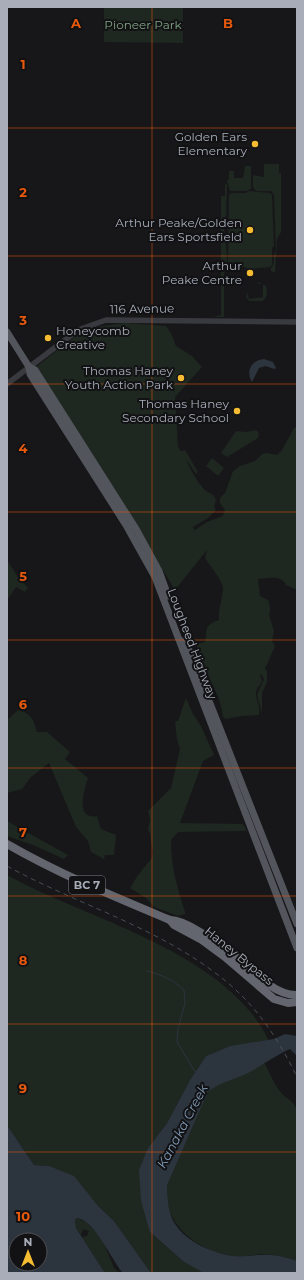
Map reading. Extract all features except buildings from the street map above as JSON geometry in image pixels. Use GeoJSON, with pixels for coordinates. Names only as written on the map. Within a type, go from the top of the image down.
{"type":"FeatureCollection","features":[{"type":"Feature","properties":{"kind":"highway","name":"Haney Bypass"},"geometry":{"type":"LineString","coordinates":[[7,844],[36,861],[170,920],[176,920],[182,923],[225,948],[277,991],[285,994],[297,995]]}},
{"type":"Feature","properties":{"kind":"highway","name":"Haney Bypass"},"geometry":{"type":"LineString","coordinates":[[170,920],[174,925],[202,940],[225,957],[274,999],[288,1003],[297,1002]]}},
{"type":"Feature","properties":{"kind":"highway","name":"BC 7"},"geometry":{"type":"LineString","coordinates":[[288,1003],[297,1008]]}},
{"type":"Feature","properties":{"kind":"main road","name":"Lougheed Highway"},"geometry":{"type":"LineString","coordinates":[[7,332],[29,367],[30,374],[126,525],[155,577],[297,948]]}},
{"type":"Feature","properties":{"kind":"main road","name":"Lougheed Highway"},"geometry":{"type":"LineString","coordinates":[[29,367],[35,370],[122,506],[158,571],[297,924]]}},
{"type":"Feature","properties":{"kind":"street","name":"116 Avenue"},"geometry":{"type":"LineString","coordinates":[[7,384],[78,330],[106,320],[297,322]]}},
{"type":"Feature","properties":{"kind":"green space","name":"Pioneer Park"},"geometry":{"type":"Polygon","coordinates":[[[104,7],[183,7],[183,43],[104,42],[104,7]]]}},
{"type":"Feature","properties":{"kind":"green space"},"geometry":{"type":"Polygon","coordinates":[[[264,164],[279,164],[279,173],[281,173],[281,232],[277,239],[275,273],[271,271],[276,251],[274,195],[271,191],[256,191],[253,187],[253,175],[264,177],[264,164]]]}},
{"type":"Feature","properties":{"kind":"green space"},"geometry":{"type":"Polygon","coordinates":[[[245,166],[251,166],[251,189],[246,191],[230,191],[227,181],[229,179],[229,171],[234,171],[234,178],[243,178],[245,166]]]}},
{"type":"Feature","properties":{"kind":"green space"},"geometry":{"type":"Polygon","coordinates":[[[225,183],[227,185],[226,218],[224,229],[227,260],[224,273],[224,317],[213,317],[221,315],[221,196],[225,196],[225,183]]]}},
{"type":"Feature","properties":{"kind":"green space","name":"Arthur Peake/Golden Ears Sportsfield"},"geometry":{"type":"Polygon","coordinates":[[[248,191],[270,193],[272,195],[274,246],[272,248],[272,265],[270,267],[248,269],[245,267],[231,267],[228,264],[229,195],[231,193],[246,193],[248,191]]]}},
{"type":"Feature","properties":{"kind":"green space"},"geometry":{"type":"Polygon","coordinates":[[[263,284],[266,286],[267,290],[263,301],[249,301],[246,297],[247,291],[249,299],[263,297],[263,284]]]}},
{"type":"Feature","properties":{"kind":"green space"},"geometry":{"type":"Polygon","coordinates":[[[125,323],[166,326],[171,333],[176,346],[192,356],[202,367],[175,397],[178,447],[181,451],[185,450],[198,472],[196,474],[186,459],[194,475],[202,487],[213,495],[216,500],[214,507],[216,510],[208,518],[193,527],[195,530],[207,522],[223,516],[225,510],[220,503],[220,498],[225,493],[233,471],[240,466],[255,461],[262,454],[267,453],[277,455],[282,450],[294,428],[297,427],[297,590],[286,585],[278,578],[258,579],[260,596],[268,600],[270,609],[269,615],[274,631],[272,641],[275,646],[265,669],[267,671],[267,682],[262,693],[262,713],[257,695],[264,679],[261,674],[262,681],[256,691],[259,715],[226,719],[223,717],[219,700],[204,667],[196,644],[205,642],[208,626],[219,620],[219,611],[223,592],[221,581],[205,558],[207,550],[175,590],[37,366],[82,331],[102,326],[125,323]]]}},
{"type":"Feature","properties":{"kind":"green space"},"geometry":{"type":"Polygon","coordinates":[[[256,430],[259,433],[258,438],[227,457],[221,453],[236,431],[246,432],[256,430]]]}},
{"type":"Feature","properties":{"kind":"green space"},"geometry":{"type":"Polygon","coordinates":[[[212,458],[224,468],[218,476],[206,466],[212,458]]]}},
{"type":"Feature","properties":{"kind":"green space"},"geometry":{"type":"Polygon","coordinates":[[[7,560],[18,577],[28,588],[25,592],[16,587],[7,600],[7,560]]]}},
{"type":"Feature","properties":{"kind":"green space"},"geometry":{"type":"Polygon","coordinates":[[[186,698],[214,755],[203,761],[180,823],[243,824],[247,831],[178,832],[171,840],[175,876],[185,912],[185,914],[178,916],[154,907],[146,898],[130,888],[138,875],[152,858],[153,853],[150,833],[148,830],[150,819],[148,811],[171,788],[180,749],[177,740],[175,721],[178,721],[186,698]]]}},
{"type":"Feature","properties":{"kind":"green space"},"geometry":{"type":"Polygon","coordinates":[[[18,710],[29,715],[35,724],[37,732],[47,732],[70,752],[65,759],[88,778],[83,797],[83,809],[86,814],[90,816],[97,816],[101,829],[116,835],[114,855],[105,855],[104,859],[91,852],[88,841],[76,827],[49,763],[31,777],[22,789],[7,793],[7,720],[18,710]]]}},
{"type":"Feature","properties":{"kind":"green space"},"geometry":{"type":"Polygon","coordinates":[[[7,821],[68,855],[64,859],[33,845],[10,837],[7,835],[7,821]]]}},
{"type":"Feature","properties":{"kind":"green space"},"geometry":{"type":"Polygon","coordinates":[[[7,875],[152,941],[189,961],[221,983],[249,1010],[269,1041],[230,1046],[206,1056],[190,1080],[167,1123],[148,1148],[150,1232],[184,1262],[206,1273],[151,1273],[114,1221],[49,1166],[34,1165],[7,1125],[7,875]]]}},
{"type":"Feature","properties":{"kind":"green space"},"geometry":{"type":"Polygon","coordinates":[[[264,1062],[277,1087],[293,1103],[297,1110],[297,1261],[266,1254],[234,1256],[221,1254],[208,1249],[185,1234],[176,1223],[166,1198],[167,1184],[170,1175],[208,1092],[217,1085],[251,1071],[264,1062]]]}},
{"type":"Feature","properties":{"kind":"green space"},"geometry":{"type":"Polygon","coordinates":[[[77,1218],[86,1222],[102,1238],[114,1268],[119,1273],[105,1273],[82,1237],[87,1236],[89,1231],[83,1229],[81,1235],[76,1228],[75,1220],[77,1218]]]}},
{"type":"Feature","properties":{"kind":"water"},"geometry":{"type":"Polygon","coordinates":[[[264,359],[273,362],[276,368],[274,369],[266,366],[259,368],[252,382],[249,374],[251,367],[256,361],[264,359]]]}},
{"type":"Feature","properties":{"kind":"water","name":"Kanaka Creek"},"geometry":{"type":"Polygon","coordinates":[[[285,1034],[297,1036],[297,1056],[290,1049],[252,1071],[218,1085],[208,1092],[167,1185],[167,1195],[169,1210],[175,1224],[186,1236],[201,1246],[225,1255],[270,1255],[297,1261],[297,1273],[204,1273],[184,1262],[150,1232],[141,1201],[139,1170],[148,1148],[167,1123],[190,1080],[206,1056],[230,1046],[274,1039],[285,1034]]]}},
{"type":"Feature","properties":{"kind":"water"},"geometry":{"type":"Polygon","coordinates":[[[7,1125],[34,1165],[49,1166],[74,1176],[98,1206],[114,1221],[151,1273],[123,1273],[97,1233],[91,1226],[77,1218],[75,1220],[76,1228],[105,1273],[7,1273],[7,1125]]]}},
{"type":"Feature","properties":{"kind":"waterway"},"geometry":{"type":"LineString","coordinates":[[147,971],[167,978],[184,990],[185,1003],[178,1029],[177,1042],[195,1072]]}},
{"type":"Feature","properties":{"kind":"railway"},"geometry":{"type":"LineString","coordinates":[[7,866],[63,894],[121,919],[177,948],[203,964],[228,983],[259,1014],[276,1038],[297,1077]]}},
{"type":"Feature","properties":{"kind":"place","name":"Golden Ears Elementary"},"geometry":{"type":"Point","coordinates":[255,144]}},
{"type":"Feature","properties":{"kind":"place","name":"Arthur Peake/Golden Ears Sportsfield"},"geometry":{"type":"Point","coordinates":[250,230]}},
{"type":"Feature","properties":{"kind":"place","name":"Arthur Peake Centre"},"geometry":{"type":"Point","coordinates":[250,273]}},
{"type":"Feature","properties":{"kind":"place","name":"Honeycomb Creative"},"geometry":{"type":"Point","coordinates":[48,338]}},
{"type":"Feature","properties":{"kind":"place","name":"Thomas Haney Youth Action Park"},"geometry":{"type":"Point","coordinates":[181,378]}},
{"type":"Feature","properties":{"kind":"place","name":"Thomas Haney Secondary School"},"geometry":{"type":"Point","coordinates":[237,411]}}]}
